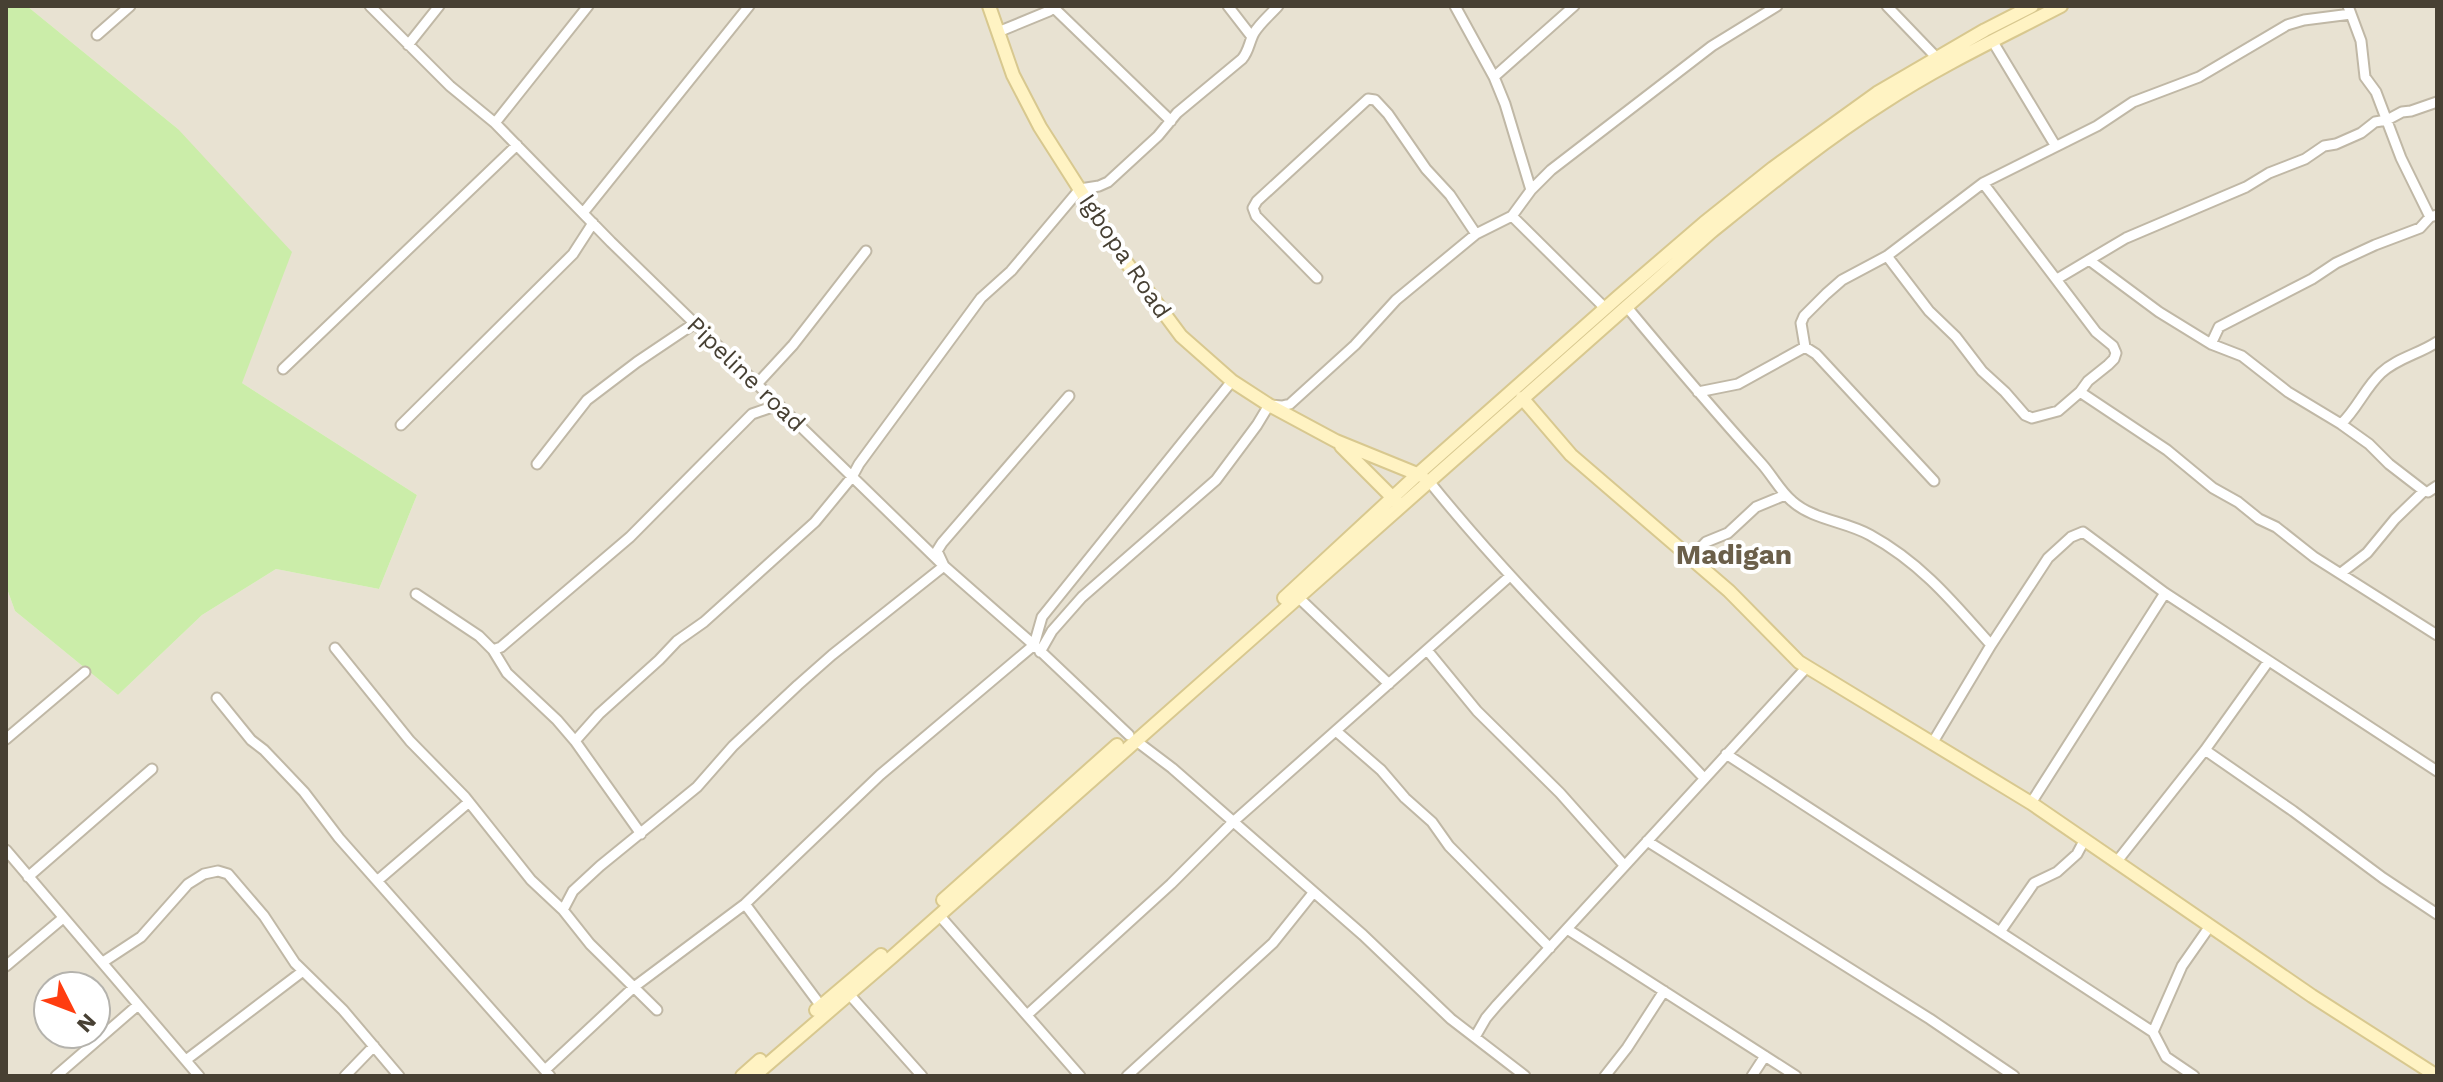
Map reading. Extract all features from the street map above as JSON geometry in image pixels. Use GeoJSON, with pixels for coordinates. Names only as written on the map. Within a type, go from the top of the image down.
{"type":"FeatureCollection","features":[{"type":"Feature","properties":{"kind":"main road","name":"Igbopa Road"},"geometry":{"type":"LineString","coordinates":[[989,6],[1013,75],[1040,127],[1126,262],[1181,336],[1232,381],[1336,441]]}},
{"type":"Feature","properties":{"kind":"main road"},"geometry":{"type":"LineString","coordinates":[[742,1076],[1298,597],[1423,477],[1704,223],[1773,168],[1877,93],[2032,6]]}},
{"type":"Feature","properties":{"kind":"main road"},"geometry":{"type":"LineString","coordinates":[[1423,477],[1522,398],[1711,232],[1803,160],[1883,103],[1943,67],[2061,6]]}},
{"type":"Feature","properties":{"kind":"main road"},"geometry":{"type":"LineString","coordinates":[[1522,398],[1571,455],[1738,600],[1788,652],[1807,667],[2031,803],[2312,996],[2437,1076]]}},
{"type":"Feature","properties":{"kind":"main road"},"geometry":{"type":"LineString","coordinates":[[1336,441],[1423,477]]}},
{"type":"Feature","properties":{"kind":"main road"},"geometry":{"type":"LineString","coordinates":[[1336,441],[1397,502]]}},
{"type":"Feature","properties":{"kind":"main road"},"geometry":{"type":"LineString","coordinates":[[760,1074],[1397,502]]}},
{"type":"Feature","properties":{"kind":"street"},"geometry":{"type":"LineString","coordinates":[[97,35],[130,6]]}},
{"type":"Feature","properties":{"kind":"street","name":"Pipeline road"},"geometry":{"type":"LineString","coordinates":[[370,6],[450,86],[495,123],[944,566],[1132,738],[1172,768],[1363,935],[1451,1019],[1525,1076]]}},
{"type":"Feature","properties":{"kind":"street"},"geometry":{"type":"LineString","coordinates":[[408,45],[439,6]]}},
{"type":"Feature","properties":{"kind":"street"},"geometry":{"type":"LineString","coordinates":[[495,123],[588,6]]}},
{"type":"Feature","properties":{"kind":"street"},"geometry":{"type":"LineString","coordinates":[[583,213],[749,6]]}},
{"type":"Feature","properties":{"kind":"street"},"geometry":{"type":"LineString","coordinates":[[1228,6],[1252,37]]}},
{"type":"Feature","properties":{"kind":"street"},"geometry":{"type":"LineString","coordinates":[[575,741],[599,714],[677,641],[704,622],[815,522],[852,477],[981,298],[1011,271],[1080,189],[1108,182],[1205,88],[1242,59],[1248,53],[1252,37],[1278,6]]}},
{"type":"Feature","properties":{"kind":"street"},"geometry":{"type":"LineString","coordinates":[[1455,6],[1494,77],[1531,190]]}},
{"type":"Feature","properties":{"kind":"street"},"geometry":{"type":"LineString","coordinates":[[1494,77],[1574,6]]}},
{"type":"Feature","properties":{"kind":"street"},"geometry":{"type":"LineString","coordinates":[[217,698],[251,740],[304,792],[339,838],[548,1073],[634,987],[745,904],[880,775],[1037,648],[1082,597],[1216,480],[1269,405],[1290,404],[1355,345],[1396,300],[1476,234],[1512,216],[1551,170],[1701,55],[1777,6]]}},
{"type":"Feature","properties":{"kind":"street"},"geometry":{"type":"LineString","coordinates":[[1887,6],[1937,58]]}},
{"type":"Feature","properties":{"kind":"street"},"geometry":{"type":"LineString","coordinates":[[998,32],[1055,7],[1171,121]]}},
{"type":"Feature","properties":{"kind":"street"},"geometry":{"type":"LineString","coordinates":[[1934,481],[1816,354],[1805,347],[1801,329],[1804,316],[1842,280],[1887,256],[1983,183],[2097,126],[2133,102],[2199,77],[2287,25],[2349,10],[2361,41],[2363,72],[2376,92],[2401,158],[2433,216],[2420,228],[2336,263],[2312,279],[2219,327],[2211,344]]}},
{"type":"Feature","properties":{"kind":"street"},"geometry":{"type":"LineString","coordinates":[[1993,42],[2055,145]]}},
{"type":"Feature","properties":{"kind":"street"},"geometry":{"type":"LineString","coordinates":[[1317,278],[1256,216],[1253,208],[1368,99],[1375,100],[1388,114],[1476,234]]}},
{"type":"Feature","properties":{"kind":"street"},"geometry":{"type":"LineString","coordinates":[[2057,279],[2137,232],[2246,187],[2269,173],[2305,159],[2324,146],[2361,133],[2375,122],[2437,102]]}},
{"type":"Feature","properties":{"kind":"street"},"geometry":{"type":"LineString","coordinates":[[283,369],[517,145]]}},
{"type":"Feature","properties":{"kind":"street"},"geometry":{"type":"LineString","coordinates":[[1887,256],[1929,311],[2025,415],[2032,418],[2058,411],[2114,359],[2116,353],[2113,346],[2096,332],[1983,183]]}},
{"type":"Feature","properties":{"kind":"street"},"geometry":{"type":"LineString","coordinates":[[1512,216],[1606,309]]}},
{"type":"Feature","properties":{"kind":"street"},"geometry":{"type":"LineString","coordinates":[[401,425],[573,254],[593,223]]}},
{"type":"Feature","properties":{"kind":"street"},"geometry":{"type":"LineString","coordinates":[[757,384],[793,345],[866,251]]}},
{"type":"Feature","properties":{"kind":"street"},"geometry":{"type":"LineString","coordinates":[[2089,260],[2159,312],[2211,344],[2242,356],[2288,392],[2341,424],[2424,491],[2432,491],[2437,486]]}},
{"type":"Feature","properties":{"kind":"street"},"geometry":{"type":"LineString","coordinates":[[1626,306],[1769,472],[1785,495],[1805,511],[1866,532],[1893,548],[1939,585],[1991,645]]}},
{"type":"Feature","properties":{"kind":"street"},"geometry":{"type":"LineString","coordinates":[[537,464],[587,400],[695,323]]}},
{"type":"Feature","properties":{"kind":"street"},"geometry":{"type":"LineString","coordinates":[[2341,424],[2352,414],[2380,374],[2398,361],[2437,342]]}},
{"type":"Feature","properties":{"kind":"street"},"geometry":{"type":"LineString","coordinates":[[1698,392],[1738,384],[1805,347]]}},
{"type":"Feature","properties":{"kind":"street"},"geometry":{"type":"LineString","coordinates":[[1037,648],[1042,617],[1232,381]]}},
{"type":"Feature","properties":{"kind":"street"},"geometry":{"type":"LineString","coordinates":[[2080,392],[2167,450],[2213,488],[2276,527],[2299,547],[2437,635]]}},
{"type":"Feature","properties":{"kind":"street"},"geometry":{"type":"LineString","coordinates":[[563,910],[573,891],[697,787],[733,746],[809,675],[944,566],[937,551],[942,543],[1069,396]]}},
{"type":"Feature","properties":{"kind":"street"},"geometry":{"type":"LineString","coordinates":[[493,650],[501,647],[630,537],[752,414],[778,405]]}},
{"type":"Feature","properties":{"kind":"street"},"geometry":{"type":"LineString","coordinates":[[1423,477],[1510,576],[1704,778]]}},
{"type":"Feature","properties":{"kind":"street"},"geometry":{"type":"LineString","coordinates":[[2341,573],[2367,553],[2424,491]]}},
{"type":"Feature","properties":{"kind":"street"},"geometry":{"type":"LineString","coordinates":[[1691,558],[1706,542],[1728,533],[1756,507],[1785,495]]}},
{"type":"Feature","properties":{"kind":"street"},"geometry":{"type":"LineString","coordinates":[[1933,742],[2048,558],[2078,533],[2087,534],[2165,593],[2437,771]]}},
{"type":"Feature","properties":{"kind":"street"},"geometry":{"type":"LineString","coordinates":[[1027,1015],[1171,884],[1233,822],[1510,576]]}},
{"type":"Feature","properties":{"kind":"street"},"geometry":{"type":"LineString","coordinates":[[2031,803],[2165,593]]}},
{"type":"Feature","properties":{"kind":"street"},"geometry":{"type":"LineString","coordinates":[[416,594],[479,636],[493,650],[507,673],[575,741],[641,834]]}},
{"type":"Feature","properties":{"kind":"street"},"geometry":{"type":"LineString","coordinates":[[1298,597],[1389,684]]}},
{"type":"Feature","properties":{"kind":"street"},"geometry":{"type":"LineString","coordinates":[[335,648],[410,741],[469,802],[531,880],[657,1010]]}},
{"type":"Feature","properties":{"kind":"street"},"geometry":{"type":"LineString","coordinates":[[1427,650],[1477,711],[1560,793],[1624,865]]}},
{"type":"Feature","properties":{"kind":"street"},"geometry":{"type":"LineString","coordinates":[[2118,860],[2205,750],[2268,662]]}},
{"type":"Feature","properties":{"kind":"street"},"geometry":{"type":"LineString","coordinates":[[1475,1037],[1486,1018],[1807,667]]}},
{"type":"Feature","properties":{"kind":"street"},"geometry":{"type":"LineString","coordinates":[[6,739],[85,672]]}},
{"type":"Feature","properties":{"kind":"street"},"geometry":{"type":"LineString","coordinates":[[1336,731],[1381,770],[1405,798],[1432,822],[1449,846],[1550,948]]}},
{"type":"Feature","properties":{"kind":"street"},"geometry":{"type":"LineString","coordinates":[[2205,750],[2437,914]]}},
{"type":"Feature","properties":{"kind":"street"},"geometry":{"type":"LineString","coordinates":[[1726,754],[2153,1032],[2166,1057],[2194,1076]]}},
{"type":"Feature","properties":{"kind":"street"},"geometry":{"type":"LineString","coordinates":[[28,877],[152,769]]}},
{"type":"Feature","properties":{"kind":"street"},"geometry":{"type":"LineString","coordinates":[[377,881],[469,802]]}},
{"type":"Feature","properties":{"kind":"street"},"geometry":{"type":"LineString","coordinates":[[2000,932],[2034,883],[2057,872],[2077,854],[2085,839]]}},
{"type":"Feature","properties":{"kind":"street"},"geometry":{"type":"LineString","coordinates":[[1647,841],[1930,1019],[2014,1076]]}},
{"type":"Feature","properties":{"kind":"street"},"geometry":{"type":"LineString","coordinates":[[6,850],[199,1076]]}},
{"type":"Feature","properties":{"kind":"street"},"geometry":{"type":"LineString","coordinates":[[103,962],[141,937],[188,884],[204,874],[218,871],[228,874],[264,916],[288,954],[343,1010],[399,1076]]}},
{"type":"Feature","properties":{"kind":"street"},"geometry":{"type":"LineString","coordinates":[[1127,1076],[1273,943],[1313,893]]}},
{"type":"Feature","properties":{"kind":"street"},"geometry":{"type":"LineString","coordinates":[[745,904],[821,1006]]}},
{"type":"Feature","properties":{"kind":"street"},"geometry":{"type":"LineString","coordinates":[[939,915],[1080,1076]]}},
{"type":"Feature","properties":{"kind":"street"},"geometry":{"type":"LineString","coordinates":[[6,966],[63,918]]}},
{"type":"Feature","properties":{"kind":"street"},"geometry":{"type":"LineString","coordinates":[[2153,1032],[2182,966],[2210,926]]}},
{"type":"Feature","properties":{"kind":"street"},"geometry":{"type":"LineString","coordinates":[[1567,929],[1796,1076]]}},
{"type":"Feature","properties":{"kind":"street"},"geometry":{"type":"LineString","coordinates":[[186,1060],[303,971]]}},
{"type":"Feature","properties":{"kind":"street"},"geometry":{"type":"LineString","coordinates":[[1605,1076],[1664,991]]}},
{"type":"Feature","properties":{"kind":"street"},"geometry":{"type":"LineString","coordinates":[[849,994],[922,1076]]}},
{"type":"Feature","properties":{"kind":"street"},"geometry":{"type":"LineString","coordinates":[[56,1076],[138,1005]]}},
{"type":"Feature","properties":{"kind":"street"},"geometry":{"type":"LineString","coordinates":[[345,1076],[374,1046]]}},
{"type":"Feature","properties":{"kind":"street"},"geometry":{"type":"LineString","coordinates":[[1752,1076],[1765,1056]]}},
{"type":"Feature","properties":{"kind":"shaded area"},"geometry":{"type":"Polygon","coordinates":[[[27,6],[2437,6],[2437,1076],[6,1076],[6,586],[15,611],[118,695],[202,615],[276,569],[379,589],[417,495],[242,383],[178,129],[27,6]]]}},
{"type":"Feature","properties":{"kind":"green space"},"geometry":{"type":"Polygon","coordinates":[[[6,6],[27,6],[178,129],[292,252],[242,383],[417,495],[379,589],[276,569],[202,615],[118,695],[15,611],[6,586],[6,6]]]}},
{"type":"Feature","properties":{"kind":"district","name":"Madigan"},"geometry":{"type":"Point","coordinates":[1734,554]}}]}
